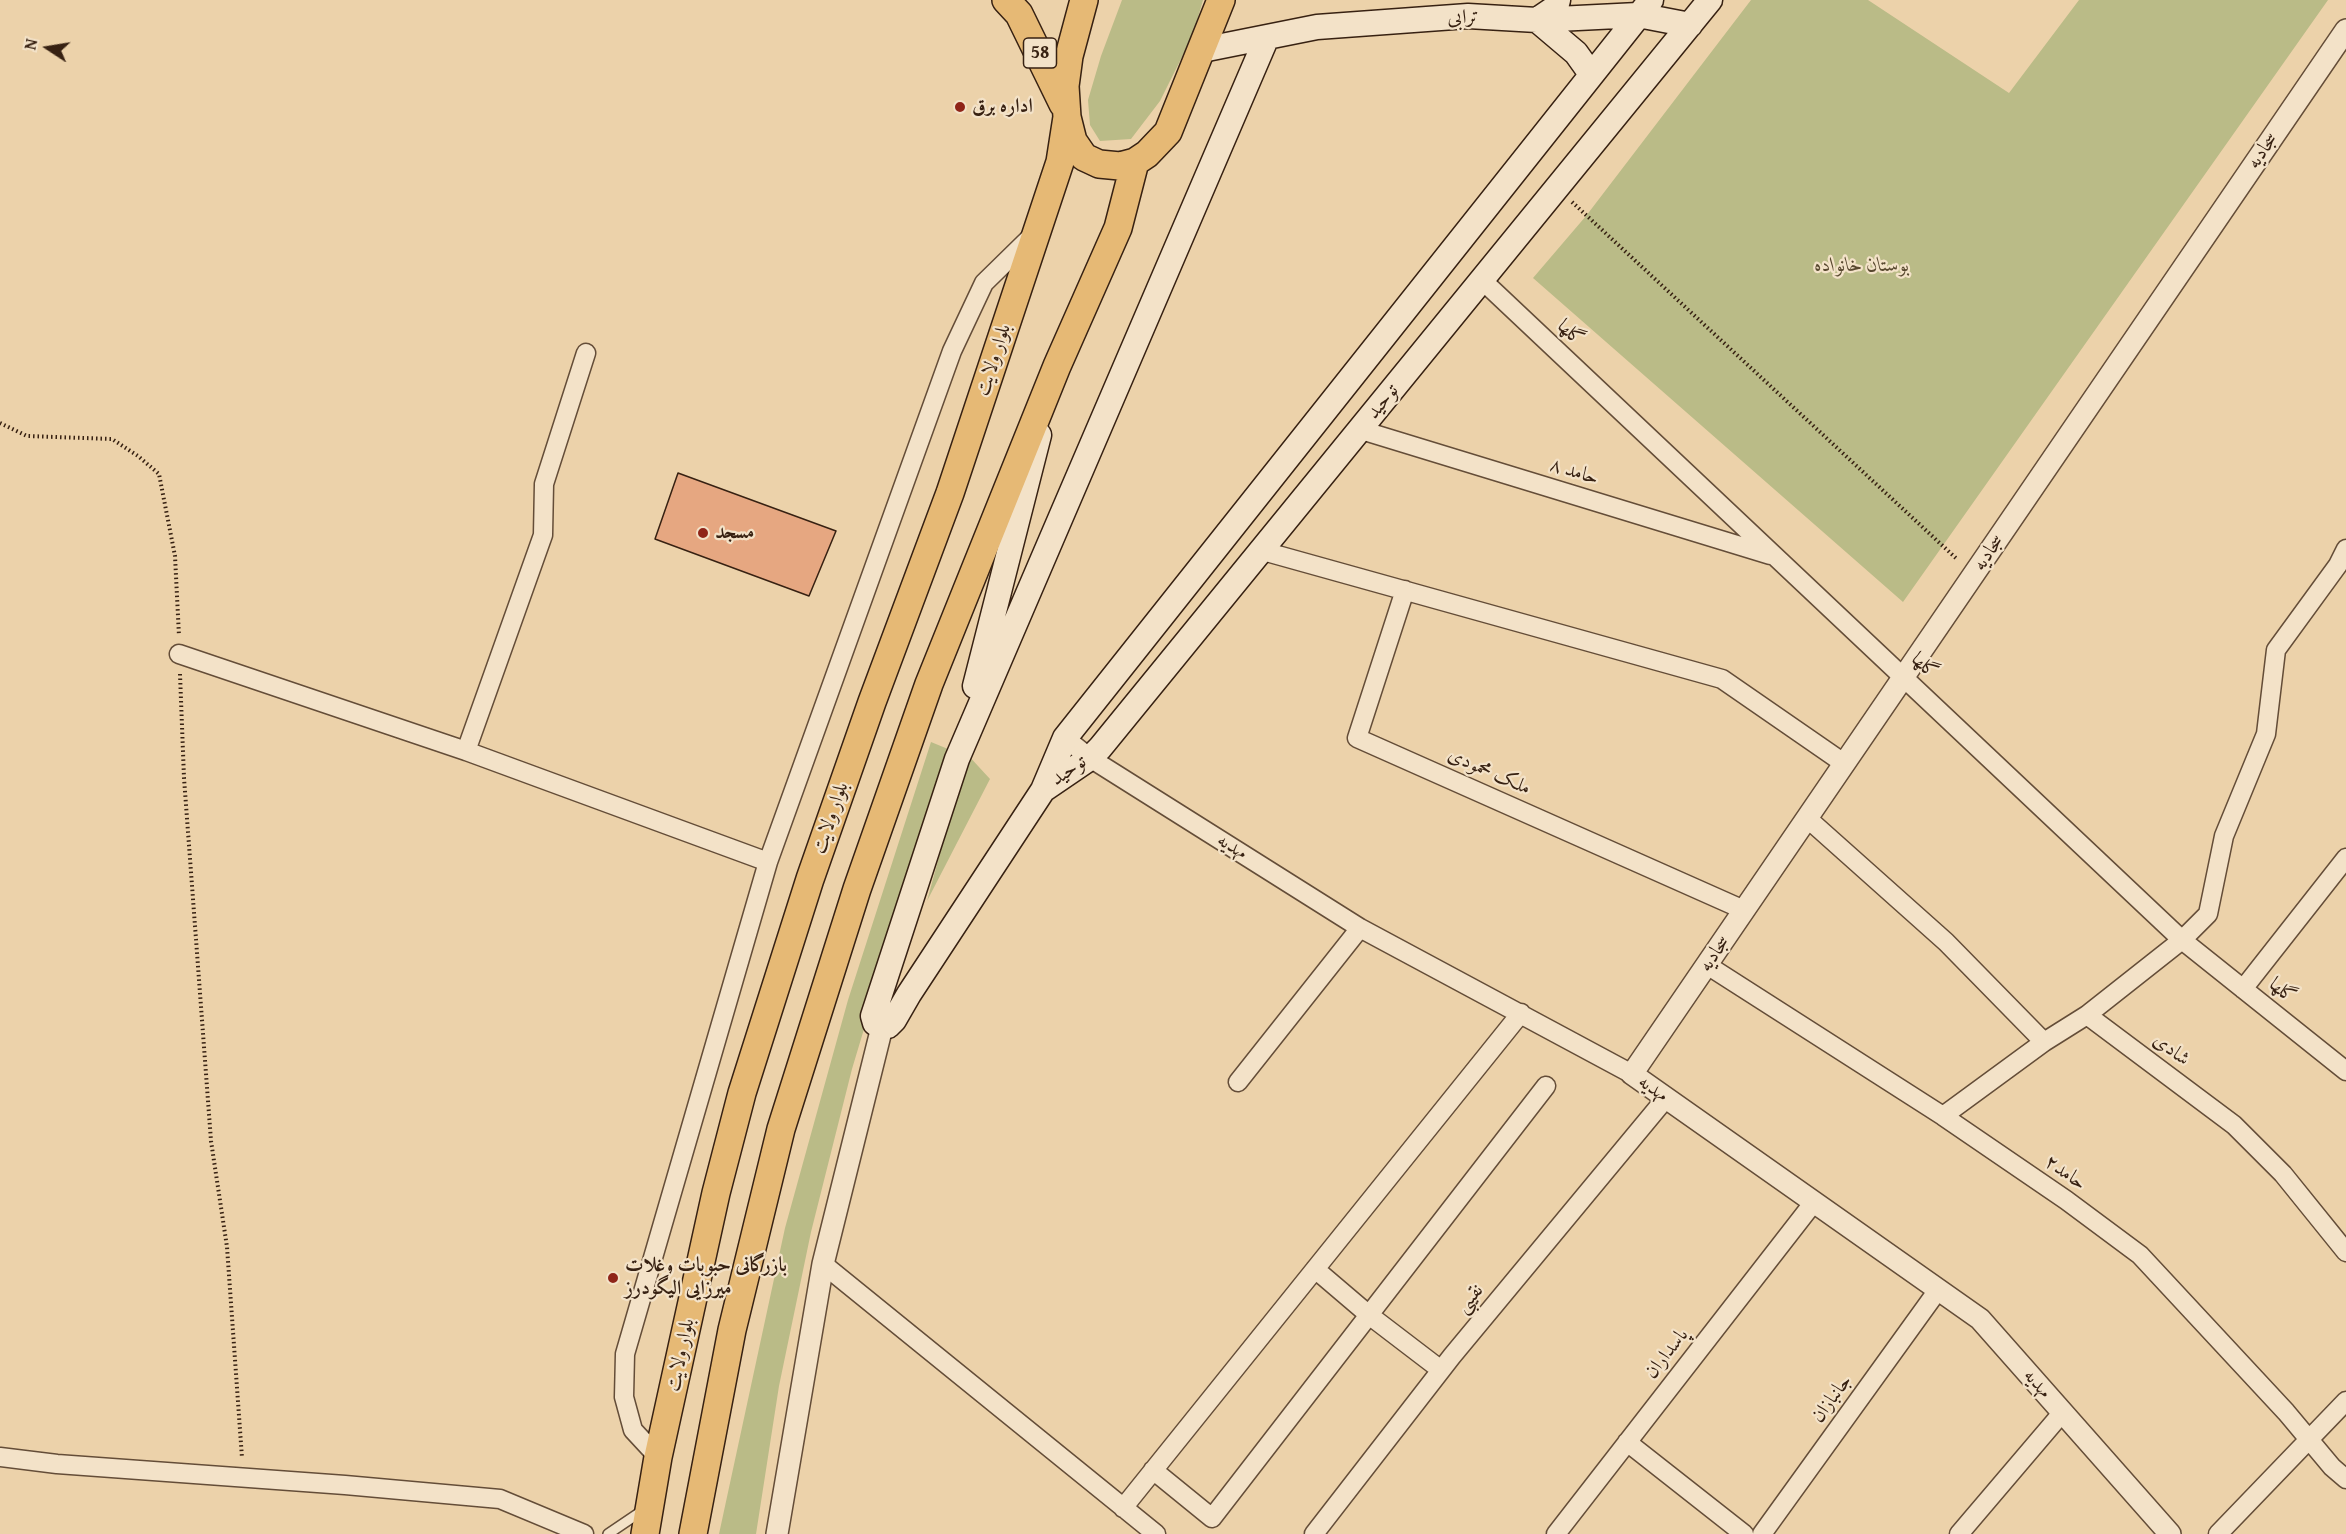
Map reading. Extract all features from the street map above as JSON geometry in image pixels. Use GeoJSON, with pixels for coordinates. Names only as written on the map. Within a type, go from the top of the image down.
{"type":"FeatureCollection","features":[{"type":"Feature","properties":{"kind":"main road","name":"58"},"geometry":{"type":"LineString","coordinates":[[1006,0],[1019,14],[1067,114]]}},
{"type":"Feature","properties":{"kind":"main road"},"geometry":{"type":"LineString","coordinates":[[1084,0],[1069,56],[1065,86],[1067,114],[1073,141],[1084,157],[1099,164],[1120,166],[1135,162],[1147,154],[1168,132],[1221,0]]}},
{"type":"Feature","properties":{"kind":"main road"},"geometry":{"type":"LineString","coordinates":[[1558,0],[1556,7],[1537,20],[1576,53],[1591,74]]}},
{"type":"Feature","properties":{"kind":"main road","name":"توحید"},"geometry":{"type":"LineString","coordinates":[[1043,790],[1090,758],[1263,551],[1710,0]]}},
{"type":"Feature","properties":{"kind":"main road","name":"ترابی"},"geometry":{"type":"LineString","coordinates":[[1202,50],[1317,27],[1468,16],[1537,20],[1645,7],[1690,25]]}},
{"type":"Feature","properties":{"kind":"main road","name":"توحید"},"geometry":{"type":"LineString","coordinates":[[882,1027],[888,1026],[894,1020],[915,984],[1043,790],[1065,738],[1645,7]]}},
{"type":"Feature","properties":{"kind":"main road"},"geometry":{"type":"LineString","coordinates":[[957,759],[1266,37]]}},
{"type":"Feature","properties":{"kind":"main road","name":"بلوار ولایت"},"geometry":{"type":"LineString","coordinates":[[645,1534],[658,1457],[717,1193],[742,1094],[814,868],[872,702],[950,493],[1060,162],[1067,114]]}},
{"type":"Feature","properties":{"kind":"main road"},"geometry":{"type":"LineString","coordinates":[[693,1534],[732,1330],[781,1129],[857,889],[929,684],[1057,366],[1119,228],[1135,162]]}},
{"type":"Feature","properties":{"kind":"main road"},"geometry":{"type":"LineString","coordinates":[[882,1027],[875,1023],[873,1016],[957,759],[1057,366]]}},
{"type":"Feature","properties":{"kind":"street","name":"سجادیه"},"geometry":{"type":"LineString","coordinates":[[1632,1074],[2346,30]]}},
{"type":"Feature","properties":{"kind":"street"},"geometry":{"type":"LineString","coordinates":[[658,1457],[633,1430],[624,1397],[625,1354],[768,862],[952,351],[984,283],[1036,233]]}},
{"type":"Feature","properties":{"kind":"street","name":"گلها"},"geometry":{"type":"LineString","coordinates":[[1482,280],[2182,940],[2346,1071]]}},
{"type":"Feature","properties":{"kind":"street"},"geometry":{"type":"LineString","coordinates":[[466,751],[543,535],[544,484],[586,353]]}},
{"type":"Feature","properties":{"kind":"street","name":"حامد ۸"},"geometry":{"type":"LineString","coordinates":[[1361,430],[1775,556]]}},
{"type":"Feature","properties":{"kind":"street"},"geometry":{"type":"LineString","coordinates":[[1263,551],[1722,679],[1845,764]]}},
{"type":"Feature","properties":{"kind":"street"},"geometry":{"type":"LineString","coordinates":[[1943,1116],[2044,1042],[2087,1015],[2182,940],[2208,914],[2224,836],[2266,734],[2276,650],[2343,564]]}},
{"type":"Feature","properties":{"kind":"street","name":"ملک محمودی"},"geometry":{"type":"LineString","coordinates":[[1405,590],[1357,738],[1744,910]]}},
{"type":"Feature","properties":{"kind":"street"},"geometry":{"type":"LineString","coordinates":[[179,654],[466,751],[768,862]]}},
{"type":"Feature","properties":{"kind":"street","name":"مهدیه"},"geometry":{"type":"LineString","coordinates":[[1065,738],[1090,758],[1360,928],[1632,1074],[1980,1319],[2170,1534]]}},
{"type":"Feature","properties":{"kind":"street"},"geometry":{"type":"LineString","coordinates":[[1807,818],[1946,942],[2044,1042]]}},
{"type":"Feature","properties":{"kind":"street"},"geometry":{"type":"LineString","coordinates":[[2243,989],[2346,858]]}},
{"type":"Feature","properties":{"kind":"street"},"geometry":{"type":"LineString","coordinates":[[1238,1082],[1360,928]]}},
{"type":"Feature","properties":{"kind":"street","name":"حامد۲"},"geometry":{"type":"LineString","coordinates":[[1707,965],[1943,1116],[2066,1200],[2140,1255],[2332,1467],[2346,1479]]}},
{"type":"Feature","properties":{"kind":"street"},"geometry":{"type":"LineString","coordinates":[[1123,1508],[1521,1013]]}},
{"type":"Feature","properties":{"kind":"street","name":"شادی"},"geometry":{"type":"LineString","coordinates":[[2087,1015],[2234,1125],[2283,1174],[2346,1252]]}},
{"type":"Feature","properties":{"kind":"street"},"geometry":{"type":"LineString","coordinates":[[777,1534],[824,1264],[882,1027]]}},
{"type":"Feature","properties":{"kind":"street"},"geometry":{"type":"LineString","coordinates":[[1153,1470],[1212,1518],[1546,1086]]}},
{"type":"Feature","properties":{"kind":"street","name":"نقیبی"},"geometry":{"type":"LineString","coordinates":[[1314,1534],[1441,1370],[1666,1098]]}},
{"type":"Feature","properties":{"kind":"street","name":"پاسداران"},"geometry":{"type":"LineString","coordinates":[[1556,1534],[1814,1202]]}},
{"type":"Feature","properties":{"kind":"street"},"geometry":{"type":"LineString","coordinates":[[824,1264],[1156,1534]]}},
{"type":"Feature","properties":{"kind":"street"},"geometry":{"type":"LineString","coordinates":[[1315,1269],[1369,1315],[1441,1370]]}},
{"type":"Feature","properties":{"kind":"street","name":"جانبازان"},"geometry":{"type":"LineString","coordinates":[[1762,1534],[1938,1290]]}},
{"type":"Feature","properties":{"kind":"street"},"geometry":{"type":"LineString","coordinates":[[2218,1534],[2346,1401]]}},
{"type":"Feature","properties":{"kind":"street"},"geometry":{"type":"LineString","coordinates":[[1959,1534],[2062,1413]]}},
{"type":"Feature","properties":{"kind":"street"},"geometry":{"type":"LineString","coordinates":[[1627,1442],[1744,1534]]}},
{"type":"Feature","properties":{"kind":"street"},"geometry":{"type":"LineString","coordinates":[[0,1457],[57,1464],[500,1499],[584,1534]]}},
{"type":"Feature","properties":{"kind":"lane"},"geometry":{"type":"LineString","coordinates":[[608,1534],[649,1507]]}},
{"type":"Feature","properties":{"kind":"path"},"geometry":{"type":"LineString","coordinates":[[1558,187],[1586,216],[1974,574]]}},
{"type":"Feature","properties":{"kind":"path"},"geometry":{"type":"LineString","coordinates":[[0,423],[27,436],[112,440],[138,456],[159,474],[175,556],[184,778],[211,1142],[227,1247],[243,1477]]}},
{"type":"Feature","properties":{"kind":"green space"},"geometry":{"type":"Polygon","coordinates":[[[1122,0],[1203,0],[1193,35],[1160,101],[1131,139],[1100,141],[1090,125],[1088,100],[1101,56],[1122,0]]]}},
{"type":"Feature","properties":{"kind":"green space","name":"بوستان خانواده"},"geometry":{"type":"Polygon","coordinates":[[[1751,0],[1868,0],[2009,93],[2079,0],[2328,0],[1903,602],[1533,278],[1586,216],[1751,0]]]}},
{"type":"Feature","properties":{"kind":"green space"},"geometry":{"type":"Polygon","coordinates":[[[931,742],[948,749],[852,1069],[811,1232],[779,1386],[756,1534],[719,1534],[785,1228],[848,1000],[931,742]]]}},
{"type":"Feature","properties":{"kind":"green space"},"geometry":{"type":"Polygon","coordinates":[[[967,754],[990,779],[927,901],[967,754]]]}},
{"type":"Feature","properties":{"kind":"building"},"geometry":{"type":"Polygon","coordinates":[[[678,473],[836,531],[809,596],[655,539],[678,473]]]}},
{"type":"Feature","properties":{"kind":"place","name":"اداره برق"},"geometry":{"type":"Point","coordinates":[960,107]}},
{"type":"Feature","properties":{"kind":"place","name":"مسجد"},"geometry":{"type":"Point","coordinates":[703,533]}},
{"type":"Feature","properties":{"kind":"place","name":"بازرگانی حبوبات وغلات میرزایی الیگودرز"},"geometry":{"type":"Point","coordinates":[613,1278]}}]}
